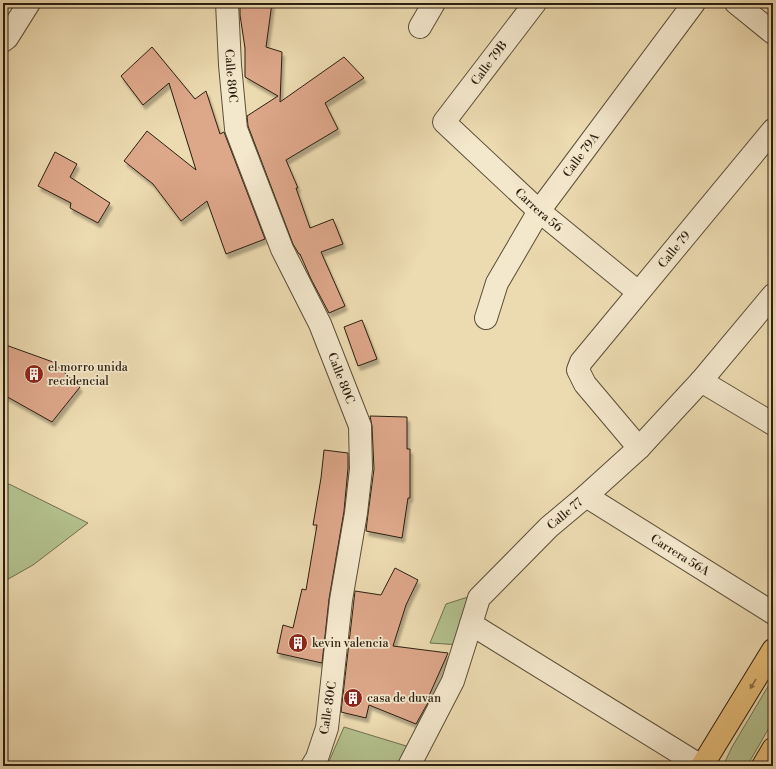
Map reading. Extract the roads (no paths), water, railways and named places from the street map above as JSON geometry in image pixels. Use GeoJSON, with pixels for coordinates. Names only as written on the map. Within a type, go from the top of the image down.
{"type":"FeatureCollection","features":[{"type":"Feature","properties":{"kind":"main road"},"geometry":{"type":"LineString","coordinates":[[702,766],[773,650]]}},
{"type":"Feature","properties":{"kind":"main road"},"geometry":{"type":"LineString","coordinates":[[763,766],[773,749]]}},
{"type":"Feature","properties":{"kind":"street"},"geometry":{"type":"LineString","coordinates":[[3,41],[7,38],[29,3]]}},
{"type":"Feature","properties":{"kind":"street","name":"Calle 80C"},"geometry":{"type":"LineString","coordinates":[[227,3],[230,65],[236,129],[282,249],[320,324],[360,426],[360,469],[356,513],[341,600],[327,728],[317,758],[312,766]]}},
{"type":"Feature","properties":{"kind":"street"},"geometry":{"type":"LineString","coordinates":[[420,27],[434,3]]}},
{"type":"Feature","properties":{"kind":"street","name":"Calle 79B"},"geometry":{"type":"LineString","coordinates":[[444,122],[535,3]]}},
{"type":"Feature","properties":{"kind":"street","name":"Calle 79A"},"geometry":{"type":"LineString","coordinates":[[486,318],[497,283],[539,211],[694,3]]}},
{"type":"Feature","properties":{"kind":"street"},"geometry":{"type":"LineString","coordinates":[[736,3],[773,34]]}},
{"type":"Feature","properties":{"kind":"street","name":"Carrera 56"},"geometry":{"type":"LineString","coordinates":[[444,122],[539,211],[638,292]]}},
{"type":"Feature","properties":{"kind":"street","name":"Calle 79"},"geometry":{"type":"LineString","coordinates":[[639,448],[585,384],[578,370],[581,362],[773,130]]}},
{"type":"Feature","properties":{"kind":"street","name":"Calle 77"},"geometry":{"type":"LineString","coordinates":[[409,766],[453,681],[479,598],[549,527],[639,448],[701,381],[773,295]]}},
{"type":"Feature","properties":{"kind":"street"},"geometry":{"type":"LineString","coordinates":[[701,381],[773,424]]}},
{"type":"Feature","properties":{"kind":"street","name":"Carrera 56A"},"geometry":{"type":"LineString","coordinates":[[586,496],[773,613]]}},
{"type":"Feature","properties":{"kind":"street"},"geometry":{"type":"LineString","coordinates":[[471,624],[702,766]]}},
{"type":"Feature","properties":{"kind":"place","name":"el morro unida recidencial"},"geometry":{"type":"Point","coordinates":[34,374]}},
{"type":"Feature","properties":{"kind":"place","name":"kevin valencia"},"geometry":{"type":"Point","coordinates":[298,643]}},
{"type":"Feature","properties":{"kind":"place","name":"casa de duvan"},"geometry":{"type":"Point","coordinates":[353,698]}}]}
